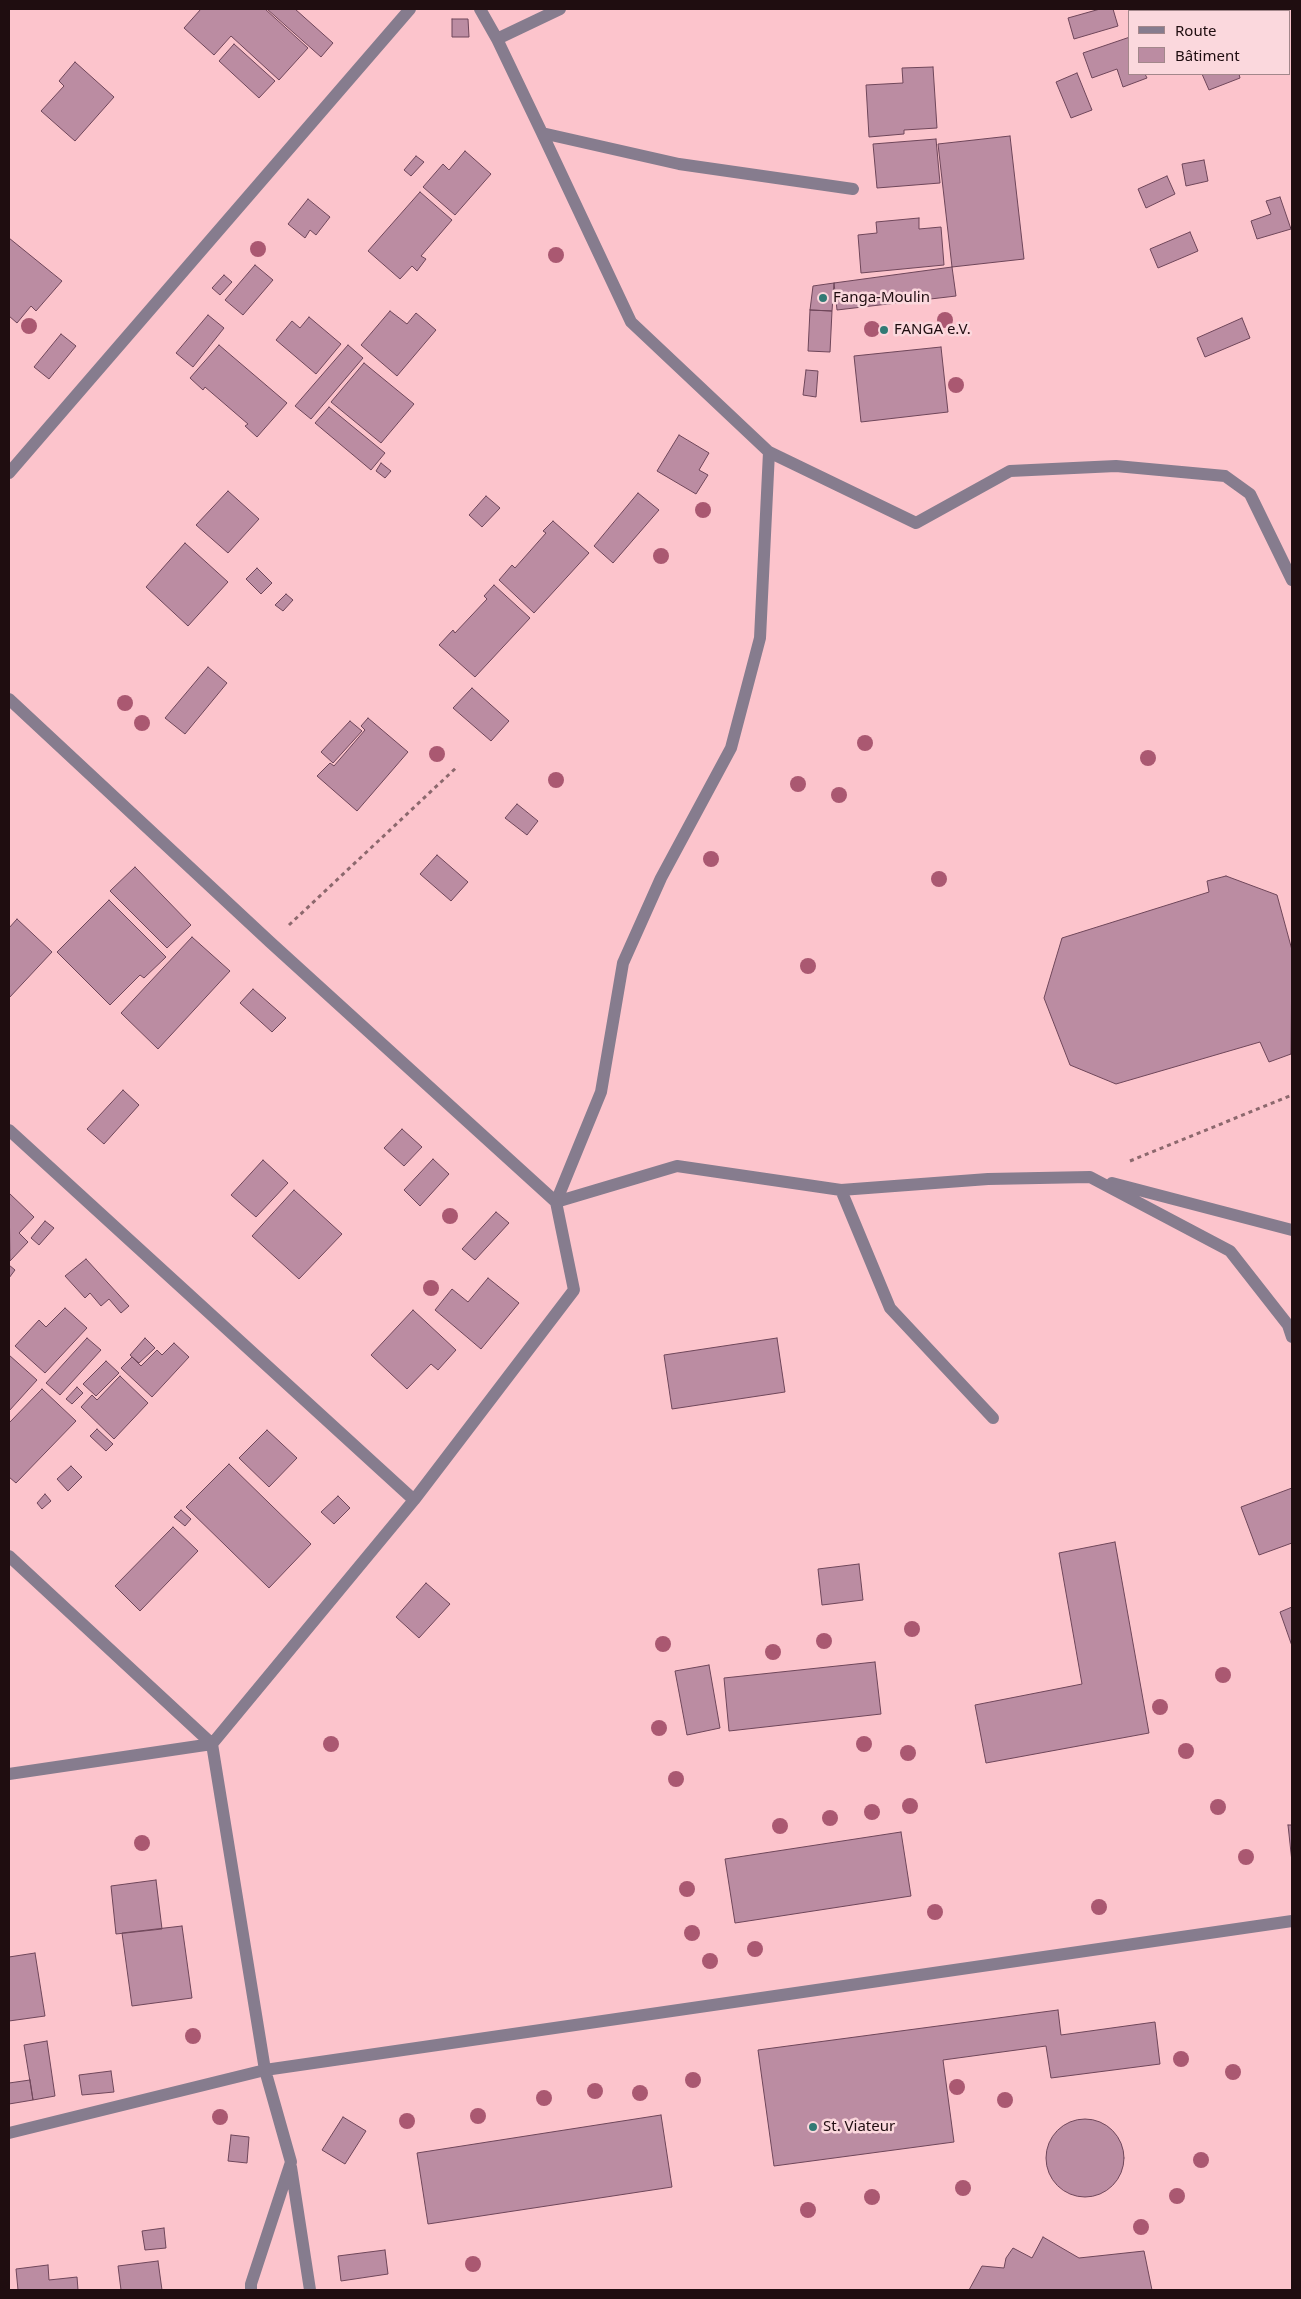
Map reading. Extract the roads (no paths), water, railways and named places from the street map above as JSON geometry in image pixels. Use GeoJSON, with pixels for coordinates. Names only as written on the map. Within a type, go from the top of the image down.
{"type":"FeatureCollection","features":[{"type":"Feature","properties":{"kind":"street"},"geometry":{"type":"LineString","coordinates":[[9,473],[410,9]]}},
{"type":"Feature","properties":{"kind":"street"},"geometry":{"type":"LineString","coordinates":[[480,9],[497,39],[631,322],[769,452],[916,523],[1010,471],[1116,466],[1225,476],[1250,494],[1292,580]]}},
{"type":"Feature","properties":{"kind":"street"},"geometry":{"type":"LineString","coordinates":[[497,39],[560,9]]}},
{"type":"Feature","properties":{"kind":"street"},"geometry":{"type":"LineString","coordinates":[[542,133],[679,164],[853,189]]}},
{"type":"Feature","properties":{"kind":"street"},"geometry":{"type":"LineString","coordinates":[[9,1774],[212,1744],[414,1500],[574,1290],[556,1202],[601,1092],[623,964],[661,878],[731,748],[760,638],[769,452]]}},
{"type":"Feature","properties":{"kind":"street"},"geometry":{"type":"LineString","coordinates":[[9,699],[270,942],[556,1202]]}},
{"type":"Feature","properties":{"kind":"street"},"geometry":{"type":"LineString","coordinates":[[9,1130],[414,1500]]}},
{"type":"Feature","properties":{"kind":"street"},"geometry":{"type":"LineString","coordinates":[[556,1202],[677,1166],[841,1190],[988,1179],[1090,1177],[1292,1230]]}},
{"type":"Feature","properties":{"kind":"street"},"geometry":{"type":"LineString","coordinates":[[1090,1177],[1230,1251],[1288,1325],[1292,1337]]}},
{"type":"Feature","properties":{"kind":"street"},"geometry":{"type":"LineString","coordinates":[[841,1190],[890,1308],[993,1418]]}},
{"type":"Feature","properties":{"kind":"street"},"geometry":{"type":"LineString","coordinates":[[9,1556],[212,1744],[265,2070],[291,2162],[310,2290]]}},
{"type":"Feature","properties":{"kind":"street"},"geometry":{"type":"LineString","coordinates":[[9,2133],[265,2070],[1292,1921]]}},
{"type":"Feature","properties":{"kind":"street"},"geometry":{"type":"LineString","coordinates":[[251,2290],[251,2284],[291,2162]]}},
{"type":"Feature","properties":{"kind":"place","name":"Fanga-Moulin"},"geometry":{"type":"Point","coordinates":[823,298]}},
{"type":"Feature","properties":{"kind":"place","name":"FANGA e.V."},"geometry":{"type":"Point","coordinates":[884,330]}},
{"type":"Feature","properties":{"kind":"place","name":"St. Viateur"},"geometry":{"type":"Point","coordinates":[813,2127]}}]}
